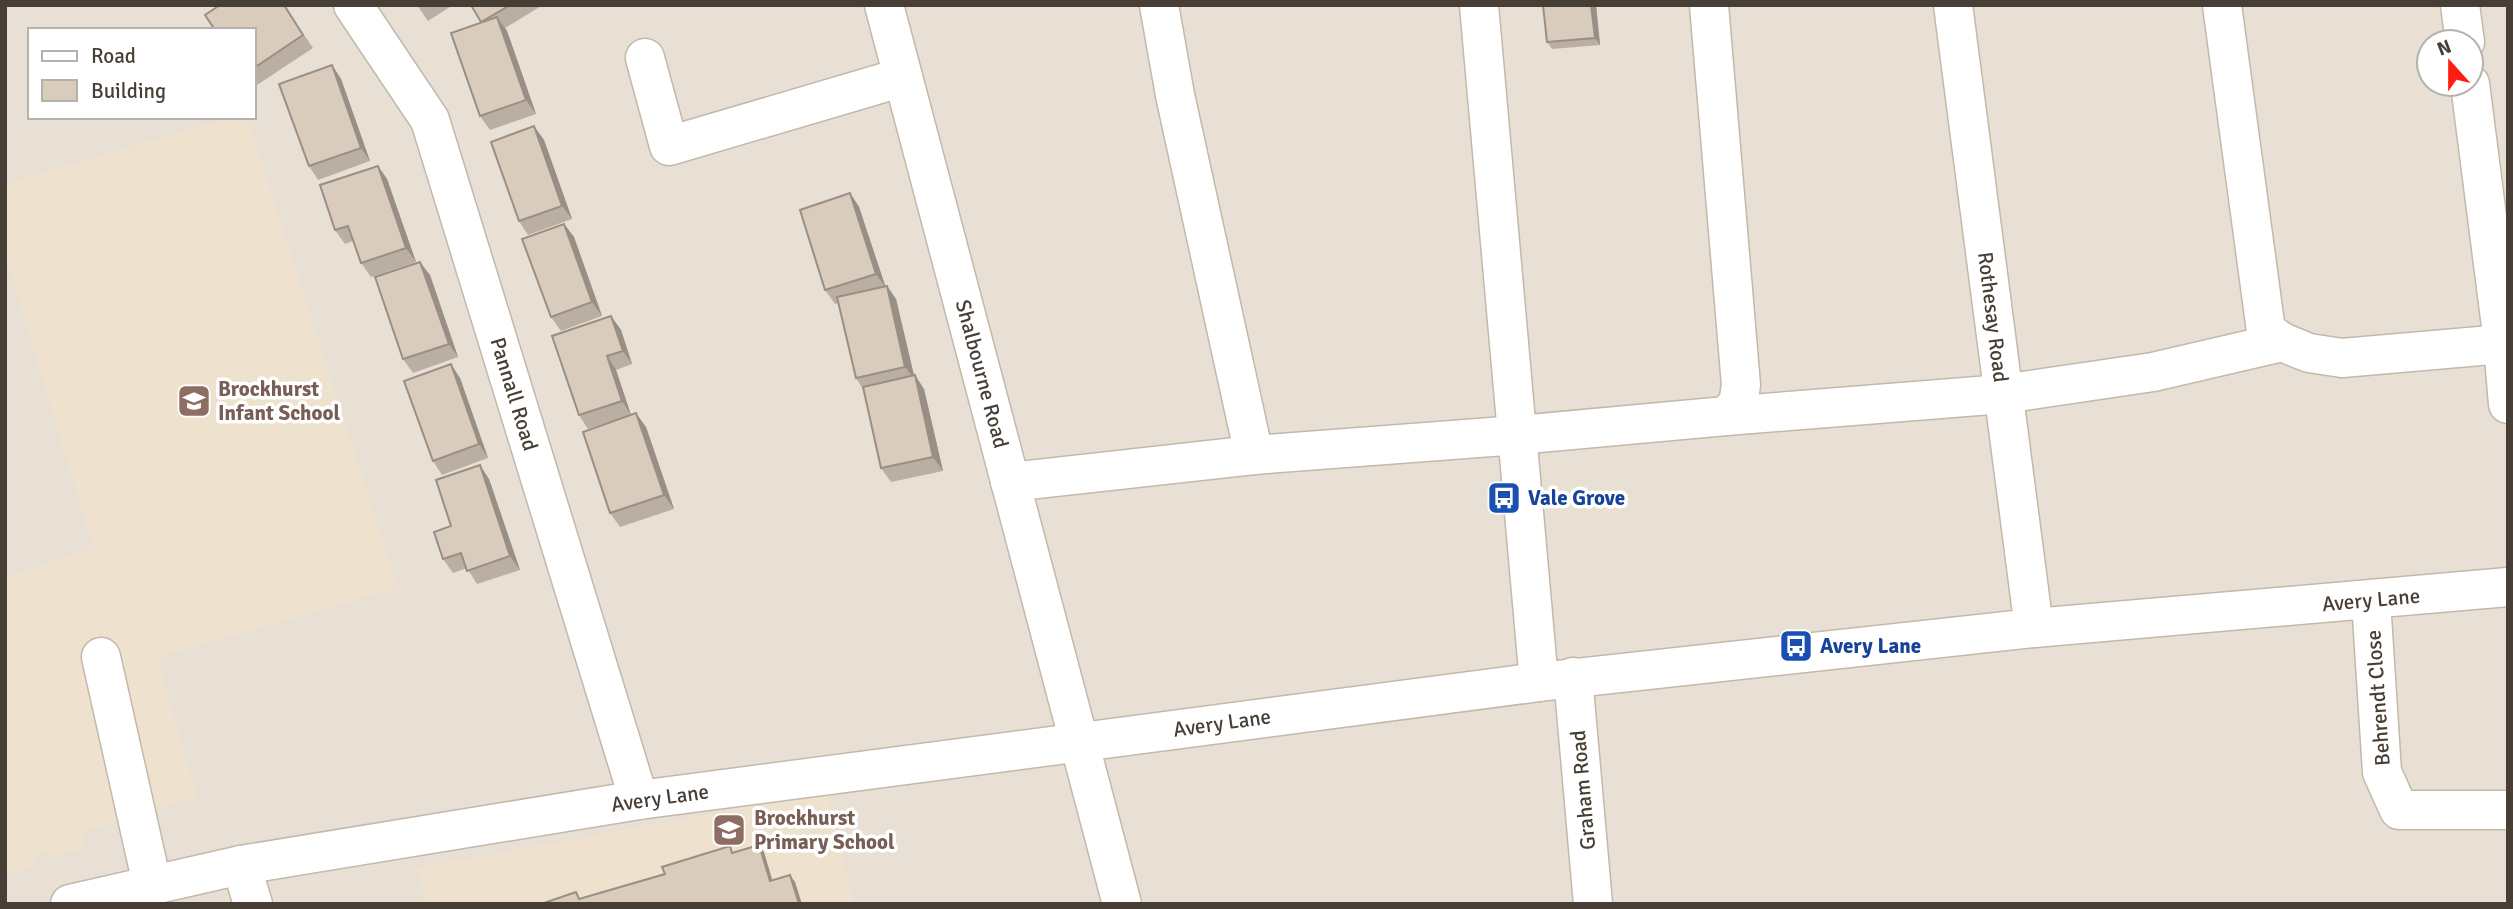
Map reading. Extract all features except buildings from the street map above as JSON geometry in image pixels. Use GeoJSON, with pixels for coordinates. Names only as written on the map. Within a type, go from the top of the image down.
{"type":"FeatureCollection","features":[{"type":"Feature","properties":{"kind":"street","name":"Pannall Road"},"geometry":{"type":"LineString","coordinates":[[354,5],[430,120],[639,800]]}},
{"type":"Feature","properties":{"kind":"street","name":"Shalbourne Road"},"geometry":{"type":"LineString","coordinates":[[884,5],[1122,904]]}},
{"type":"Feature","properties":{"kind":"street"},"geometry":{"type":"LineString","coordinates":[[1159,5],[1175,95],[1254,455]]}},
{"type":"Feature","properties":{"kind":"street"},"geometry":{"type":"LineString","coordinates":[[1479,5],[1518,435],[1556,679]]}},
{"type":"Feature","properties":{"kind":"street"},"geometry":{"type":"LineString","coordinates":[[1709,5],[1741,384],[1738,404],[1726,416]]}},
{"type":"Feature","properties":{"kind":"street","name":"Rothesay Road"},"geometry":{"type":"LineString","coordinates":[[1953,5],[2034,628]]}},
{"type":"Feature","properties":{"kind":"street"},"geometry":{"type":"LineString","coordinates":[[2222,5],[2266,331],[2282,342],[2309,353],[2342,358],[2504,337]]}},
{"type":"Feature","properties":{"kind":"street"},"geometry":{"type":"LineString","coordinates":[[2460,5],[2463,28]]}},
{"type":"Feature","properties":{"kind":"street"},"geometry":{"type":"LineString","coordinates":[[645,58],[669,146],[903,77]]}},
{"type":"Feature","properties":{"kind":"street"},"geometry":{"type":"LineString","coordinates":[[2472,98],[2504,337],[2508,404]]}},
{"type":"Feature","properties":{"kind":"street"},"geometry":{"type":"LineString","coordinates":[[1010,482],[1254,455],[2003,394],[2153,372],[2282,342]]}},
{"type":"Feature","properties":{"kind":"street","name":"Avery Lane"},"geometry":{"type":"LineString","coordinates":[[72,903],[241,865],[639,800],[1556,679],[2034,628],[2371,601],[2508,587]]}},
{"type":"Feature","properties":{"kind":"street","name":"Behrendt Close"},"geometry":{"type":"LineString","coordinates":[[2371,601],[2382,772],[2399,810],[2508,810]]}},
{"type":"Feature","properties":{"kind":"street"},"geometry":{"type":"LineString","coordinates":[[101,657],[152,884]]}},
{"type":"Feature","properties":{"kind":"street","name":"Graham Road"},"geometry":{"type":"LineString","coordinates":[[1556,679],[1593,904]]}},
{"type":"Feature","properties":{"kind":"street"},"geometry":{"type":"LineString","coordinates":[[241,865],[253,904]]}},
{"type":"Feature","properties":{"kind":"shaded area"},"geometry":{"type":"Polygon","coordinates":[[[5,5],[2508,5],[2508,904],[5,904],[5,5]]]}},
{"type":"Feature","properties":{"kind":"shaded area","name":"Brockhurst Infant School"},"geometry":{"type":"Polygon","coordinates":[[[224,119],[248,119],[398,588],[157,657],[197,797],[85,831],[81,849],[55,856],[38,850],[33,867],[5,874],[5,578],[93,547],[5,254],[5,184],[224,119]]]}},
{"type":"Feature","properties":{"kind":"shaded area","name":"Brockhurst Primary School"},"geometry":{"type":"Polygon","coordinates":[[[827,792],[854,904],[426,904],[417,868],[827,792]]]}},
{"type":"Feature","properties":{"kind":"place","name":"Brockhurst Infant School"},"geometry":{"type":"Point","coordinates":[194,401]}},
{"type":"Feature","properties":{"kind":"place","name":"Vale Grove"},"geometry":{"type":"Point","coordinates":[1504,498]}},
{"type":"Feature","properties":{"kind":"place","name":"Avery Lane"},"geometry":{"type":"Point","coordinates":[1796,646]}},
{"type":"Feature","properties":{"kind":"place","name":"Brockhurst Primary School"},"geometry":{"type":"Point","coordinates":[729,830]}}]}
